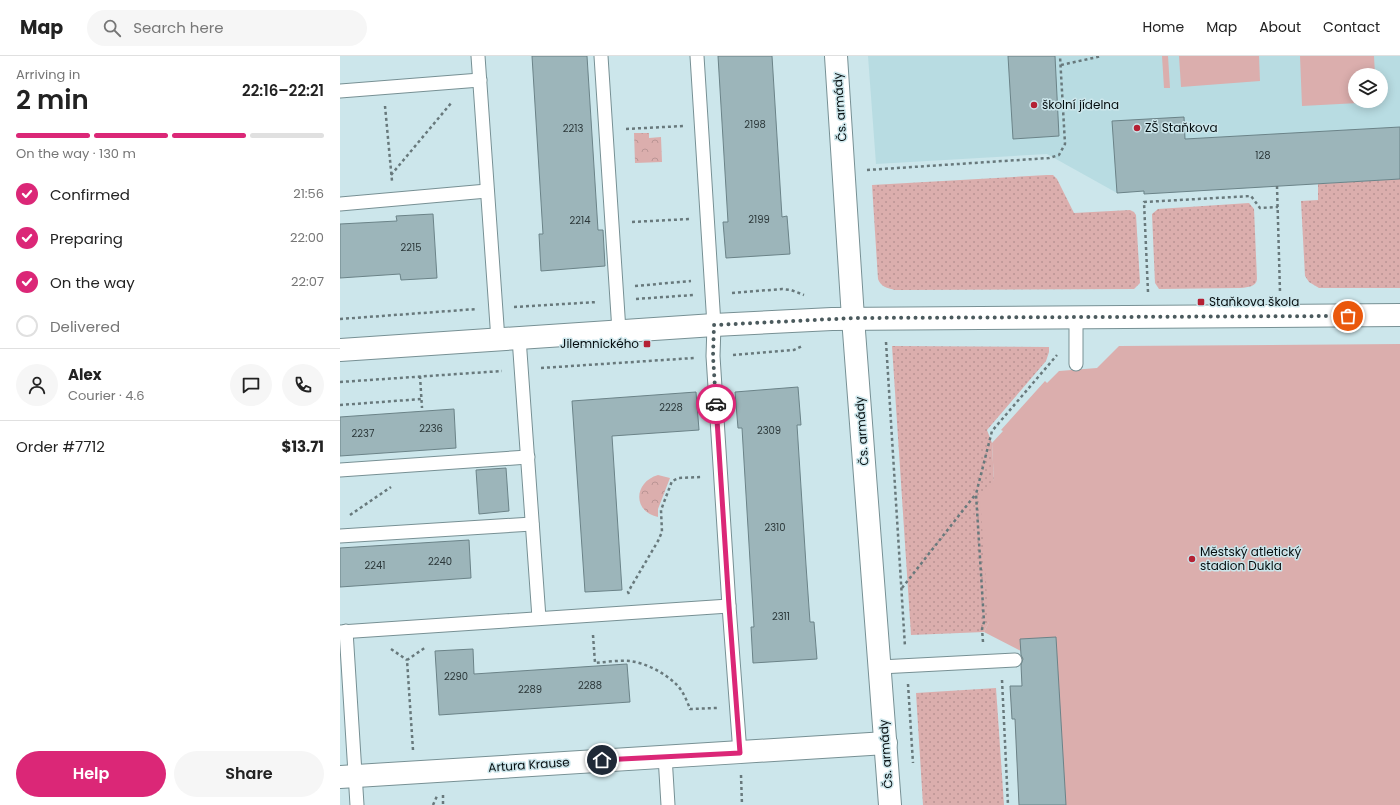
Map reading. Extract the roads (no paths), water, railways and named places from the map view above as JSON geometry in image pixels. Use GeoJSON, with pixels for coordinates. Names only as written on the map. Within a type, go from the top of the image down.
{"type":"FeatureCollection","features":[{"type":"Feature","properties":{"kind":"street","name":"Čs. armády"},"geometry":{"type":"LineString","coordinates":[[836,56],[890,805]]}},
{"type":"Feature","properties":{"kind":"street"},"geometry":{"type":"LineString","coordinates":[[340,350],[714,325],[854,318],[1400,315]]}},
{"type":"Feature","properties":{"kind":"street","name":"Artura Krause"},"geometry":{"type":"LineString","coordinates":[[348,777],[886,743]]}},
{"type":"Feature","properties":{"kind":"lane"},"geometry":{"type":"LineString","coordinates":[[478,56],[474,81],[487,191],[496,308],[509,339],[528,457],[538,618]]}},
{"type":"Feature","properties":{"kind":"lane"},"geometry":{"type":"LineString","coordinates":[[601,56],[620,331]]}},
{"type":"Feature","properties":{"kind":"lane"},"geometry":{"type":"LineString","coordinates":[[697,56],[714,325],[713,356],[740,753]]}},
{"type":"Feature","properties":{"kind":"lane"},"geometry":{"type":"LineString","coordinates":[[340,91],[474,81]]}},
{"type":"Feature","properties":{"kind":"lane"},"geometry":{"type":"LineString","coordinates":[[340,204],[487,191]]}},
{"type":"Feature","properties":{"kind":"lane"},"geometry":{"type":"LineString","coordinates":[[1076,317],[1076,364]]}},
{"type":"Feature","properties":{"kind":"lane"},"geometry":{"type":"LineString","coordinates":[[340,470],[528,457]]}},
{"type":"Feature","properties":{"kind":"lane"},"geometry":{"type":"LineString","coordinates":[[340,536],[532,524]]}},
{"type":"Feature","properties":{"kind":"lane"},"geometry":{"type":"LineString","coordinates":[[357,805],[348,777],[343,631],[729,606]]}},
{"type":"Feature","properties":{"kind":"lane"},"geometry":{"type":"LineString","coordinates":[[880,667],[1015,660]]}},
{"type":"Feature","properties":{"kind":"lane"},"geometry":{"type":"LineString","coordinates":[[665,756],[668,805]]}},
{"type":"Feature","properties":{"kind":"place","name":"školní jídelna"},"geometry":{"type":"Point","coordinates":[1034,105]}},
{"type":"Feature","properties":{"kind":"place","name":"ZŠ Staňkova"},"geometry":{"type":"Point","coordinates":[1137,128]}},
{"type":"Feature","properties":{"kind":"place","name":"Staňkova škola"},"geometry":{"type":"Point","coordinates":[1201,302]}},
{"type":"Feature","properties":{"kind":"place","name":"Jilemnického"},"geometry":{"type":"Point","coordinates":[647,344]}},
{"type":"Feature","properties":{"kind":"place","name":"Městský atletický stadion Dukla"},"geometry":{"type":"Point","coordinates":[1192,559]}}]}
